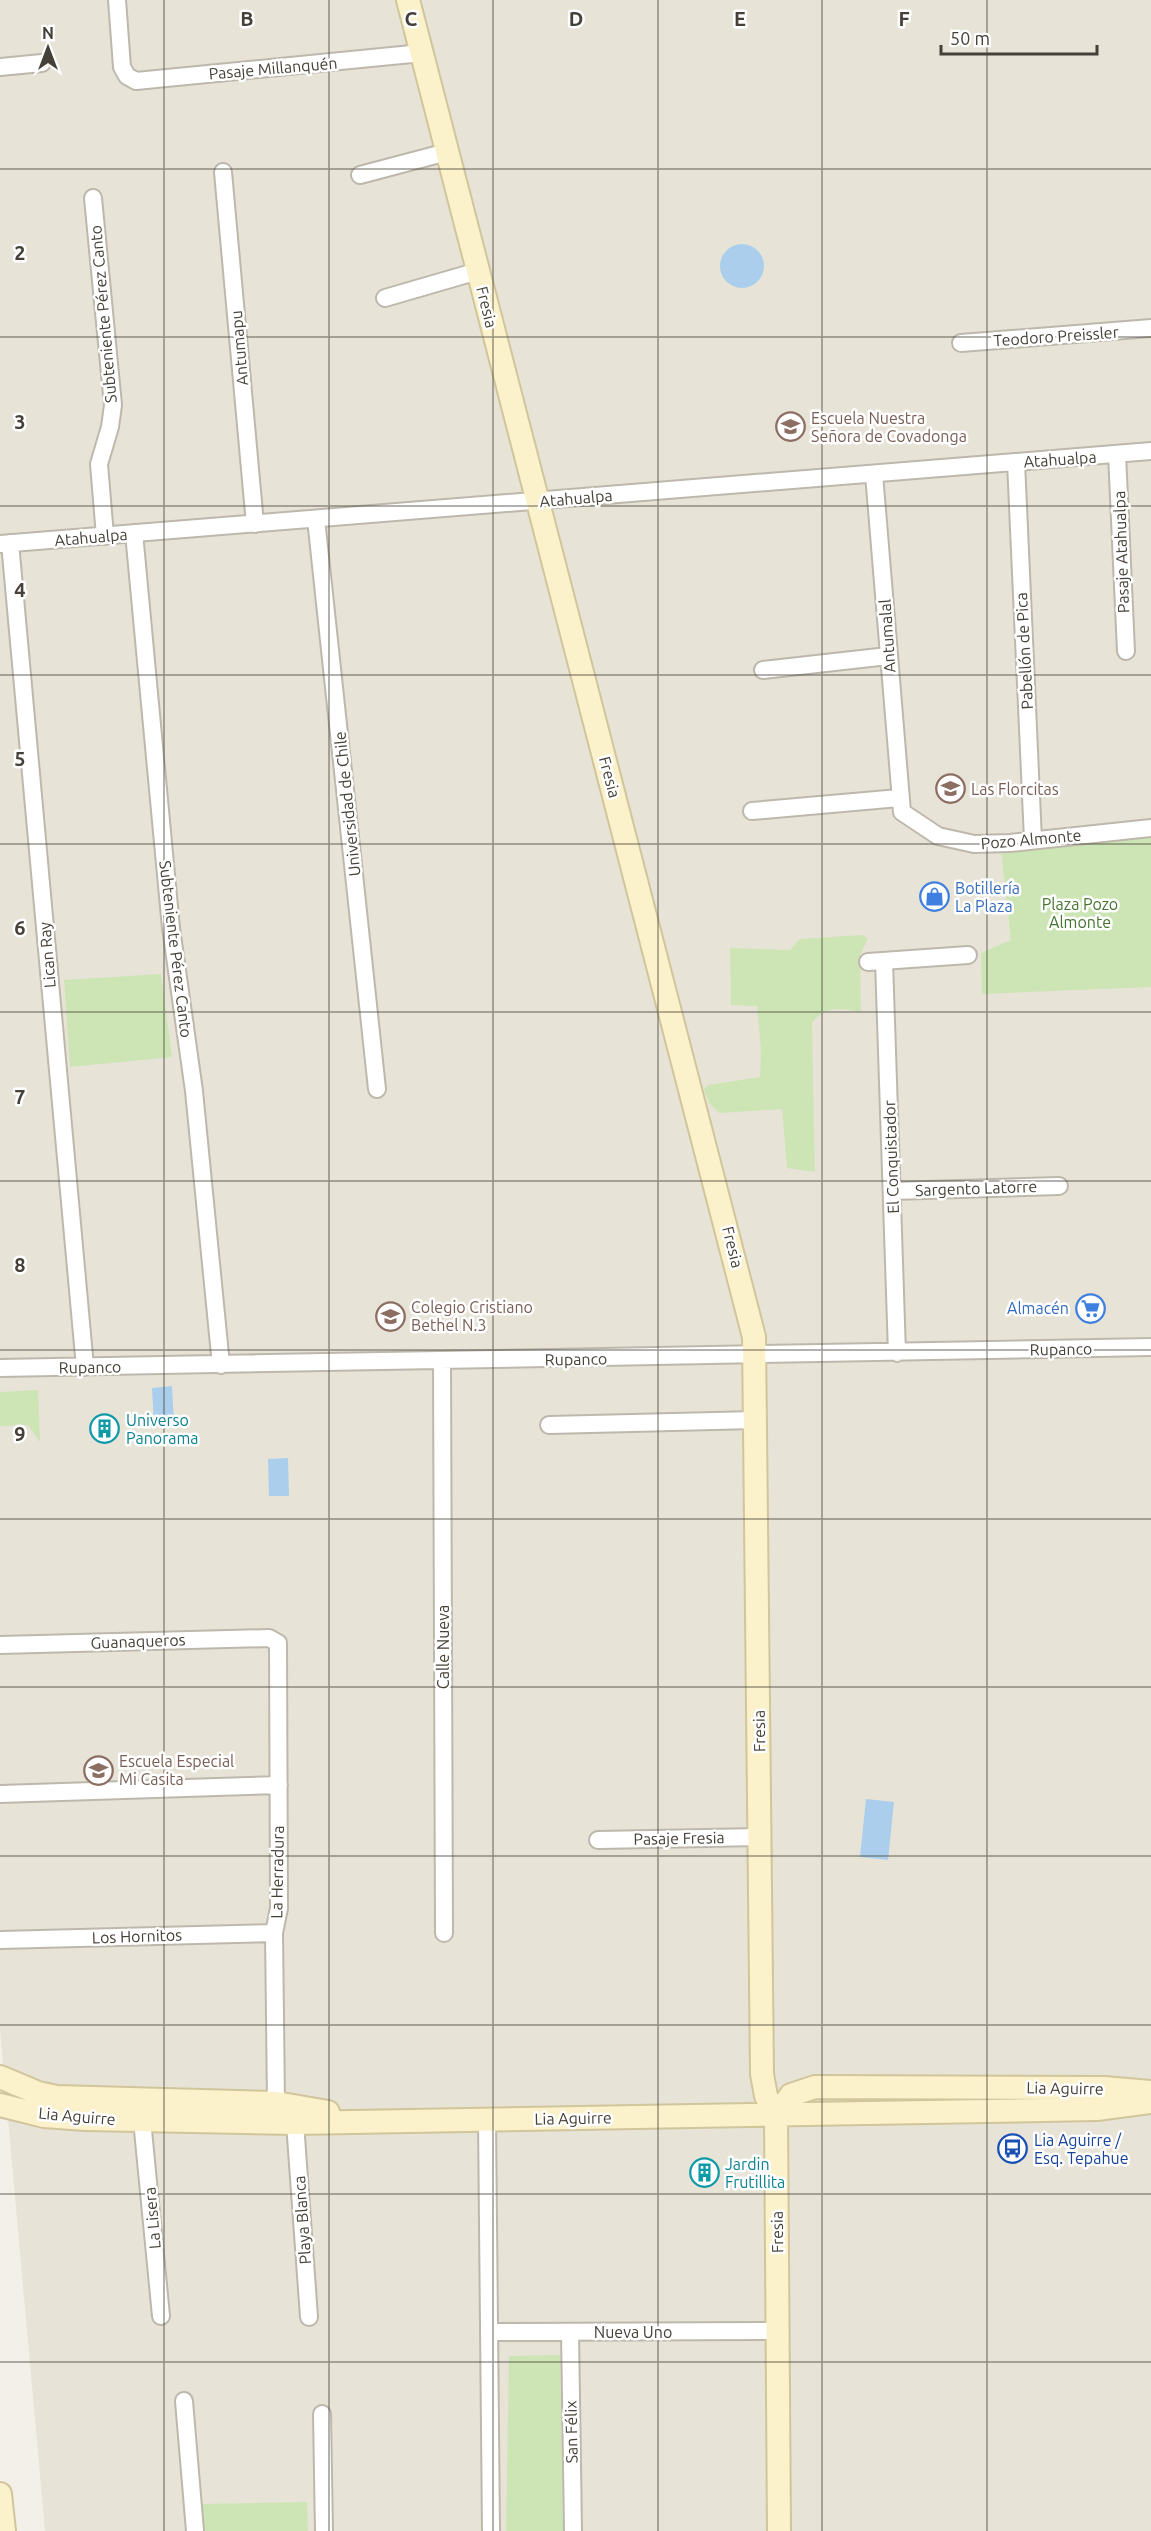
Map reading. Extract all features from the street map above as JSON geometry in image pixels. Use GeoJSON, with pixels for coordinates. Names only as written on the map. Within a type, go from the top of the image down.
{"type":"FeatureCollection","features":[{"type":"Feature","properties":{"kind":"main road","name":"Fresia"},"geometry":{"type":"LineString","coordinates":[[408,0],[751,1318],[755,1356],[756,1420],[762,2074],[766,2096],[776,2116],[779,2531]]}},
{"type":"Feature","properties":{"kind":"main road","name":"Lia Aguirre"},"geometry":{"type":"LineString","coordinates":[[0,2077],[38,2093],[57,2097],[276,2103],[371,2120]]}},
{"type":"Feature","properties":{"kind":"main road","name":"Lia Aguirre"},"geometry":{"type":"LineString","coordinates":[[776,2116],[791,2096],[814,2087],[1104,2088],[1151,2092]]}},
{"type":"Feature","properties":{"kind":"main road","name":"Lia Aguirre"},"geometry":{"type":"LineString","coordinates":[[0,2105],[44,2116],[295,2123],[1097,2109],[1151,2102]]}},
{"type":"Feature","properties":{"kind":"street","name":"Pasaje Millanquén"},"geometry":{"type":"LineString","coordinates":[[117,0],[122,67],[127,76],[136,81],[422,53]]}},
{"type":"Feature","properties":{"kind":"street"},"geometry":{"type":"LineString","coordinates":[[0,67],[42,63]]}},
{"type":"Feature","properties":{"kind":"street"},"geometry":{"type":"LineString","coordinates":[[360,175],[447,152]]}},
{"type":"Feature","properties":{"kind":"street","name":"Antumapu"},"geometry":{"type":"LineString","coordinates":[[223,172],[255,524]]}},
{"type":"Feature","properties":{"kind":"street","name":"Subteniente Pérez Canto"},"geometry":{"type":"LineString","coordinates":[[93,198],[113,405],[99,464],[105,536]]}},
{"type":"Feature","properties":{"kind":"street"},"geometry":{"type":"LineString","coordinates":[[385,298],[478,271]]}},
{"type":"Feature","properties":{"kind":"street","name":"Teodoro Preissler"},"geometry":{"type":"LineString","coordinates":[[961,343],[1151,328]]}},
{"type":"Feature","properties":{"kind":"street","name":"Atahualpa"},"geometry":{"type":"LineString","coordinates":[[5,544],[1151,451]]}},
{"type":"Feature","properties":{"kind":"street","name":"Pasaje Atahualpa"},"geometry":{"type":"LineString","coordinates":[[1117,454],[1126,651]]}},
{"type":"Feature","properties":{"kind":"street","name":"Pabellón de Pica"},"geometry":{"type":"LineString","coordinates":[[1016,462],[1033,840]]}},
{"type":"Feature","properties":{"kind":"street","name":"Antumalal"},"geometry":{"type":"LineString","coordinates":[[874,474],[899,798]]}},
{"type":"Feature","properties":{"kind":"street","name":"Universidad de Chile"},"geometry":{"type":"LineString","coordinates":[[316,519],[377,1089]]}},
{"type":"Feature","properties":{"kind":"street","name":"Subteniente Pérez Canto"},"geometry":{"type":"LineString","coordinates":[[134,533],[171,928],[191,1071],[221,1365]]}},
{"type":"Feature","properties":{"kind":"street","name":"Lican Ray"},"geometry":{"type":"LineString","coordinates":[[5,544],[85,1367]]}},
{"type":"Feature","properties":{"kind":"street"},"geometry":{"type":"LineString","coordinates":[[763,670],[888,656]]}},
{"type":"Feature","properties":{"kind":"street"},"geometry":{"type":"LineString","coordinates":[[752,811],[899,798]]}},
{"type":"Feature","properties":{"kind":"street","name":"Pozo Almonte"},"geometry":{"type":"LineString","coordinates":[[899,798],[902,812],[906,817],[949,840],[974,844],[1151,828]]}},
{"type":"Feature","properties":{"kind":"street","name":"El Conquistador"},"geometry":{"type":"LineString","coordinates":[[897,1353],[892,1191],[876,961],[968,955]]}},
{"type":"Feature","properties":{"kind":"street","name":"Sargento Latorre"},"geometry":{"type":"LineString","coordinates":[[892,1191],[1059,1185]]}},
{"type":"Feature","properties":{"kind":"street","name":"Rupanco"},"geometry":{"type":"LineString","coordinates":[[0,1368],[1151,1347]]}},
{"type":"Feature","properties":{"kind":"street","name":"Calle Nueva"},"geometry":{"type":"LineString","coordinates":[[442,1361],[444,1933]]}},
{"type":"Feature","properties":{"kind":"street"},"geometry":{"type":"LineString","coordinates":[[549,1425],[756,1420]]}},
{"type":"Feature","properties":{"kind":"street","name":"Guanaqueros"},"geometry":{"type":"LineString","coordinates":[[0,1645],[269,1638],[276,1641]]}},
{"type":"Feature","properties":{"kind":"street","name":"La Herradura"},"geometry":{"type":"LineString","coordinates":[[276,1641],[278,1647],[279,1785],[279,1908],[274,1933],[276,2103]]}},
{"type":"Feature","properties":{"kind":"street"},"geometry":{"type":"LineString","coordinates":[[0,1794],[279,1785]]}},
{"type":"Feature","properties":{"kind":"street","name":"Pasaje Fresia"},"geometry":{"type":"LineString","coordinates":[[598,1840],[760,1837]]}},
{"type":"Feature","properties":{"kind":"street","name":"Los Hornitos"},"geometry":{"type":"LineString","coordinates":[[0,1940],[274,1933]]}},
{"type":"Feature","properties":{"kind":"street"},"geometry":{"type":"LineString","coordinates":[[487,2119],[490,2531]]}},
{"type":"Feature","properties":{"kind":"street","name":"La Lisera"},"geometry":{"type":"LineString","coordinates":[[142,2120],[160,2316]]}},
{"type":"Feature","properties":{"kind":"street","name":"Playa Blanca"},"geometry":{"type":"LineString","coordinates":[[295,2123],[309,2317]]}},
{"type":"Feature","properties":{"kind":"street","name":"Nueva Uno"},"geometry":{"type":"LineString","coordinates":[[489,2332],[777,2331]]}},
{"type":"Feature","properties":{"kind":"street","name":"San Félix"},"geometry":{"type":"LineString","coordinates":[[570,2332],[573,2531]]}},
{"type":"Feature","properties":{"kind":"street"},"geometry":{"type":"LineString","coordinates":[[184,2401],[195,2531]]}},
{"type":"Feature","properties":{"kind":"street"},"geometry":{"type":"LineString","coordinates":[[322,2414],[324,2531]]}},
{"type":"Feature","properties":{"kind":"shaded area"},"geometry":{"type":"Polygon","coordinates":[[[0,0],[1151,0],[1151,2531],[45,2531],[0,2030],[0,0]]]}},
{"type":"Feature","properties":{"kind":"green space","name":"Plaza Pozo Almonte"},"geometry":{"type":"Polygon","coordinates":[[[1151,834],[1151,987],[982,994],[981,953],[1011,940],[1001,849],[1151,834]]]}},
{"type":"Feature","properties":{"kind":"green space"},"geometry":{"type":"Polygon","coordinates":[[[862,935],[868,938],[860,956],[861,1012],[834,1009],[822,1013],[812,1023],[815,1172],[787,1168],[782,1109],[719,1113],[709,1103],[704,1089],[708,1085],[760,1077],[761,1051],[757,1006],[731,1005],[730,948],[790,950],[800,939],[862,935]]]}},
{"type":"Feature","properties":{"kind":"green space"},"geometry":{"type":"Polygon","coordinates":[[[161,974],[172,1057],[70,1067],[64,980],[161,974]]]}},
{"type":"Feature","properties":{"kind":"green space"},"geometry":{"type":"Polygon","coordinates":[[[38,1390],[40,1442],[28,1425],[0,1426],[0,1392],[38,1390]]]}},
{"type":"Feature","properties":{"kind":"green space"},"geometry":{"type":"Polygon","coordinates":[[[560,2355],[563,2531],[506,2531],[509,2356],[560,2355]]]}},
{"type":"Feature","properties":{"kind":"green space"},"geometry":{"type":"Polygon","coordinates":[[[307,2502],[308,2531],[200,2531],[199,2504],[307,2502]]]}},
{"type":"Feature","properties":{"kind":"water"},"geometry":{"type":"Polygon","coordinates":[[[742,244],[751,245],[758,250],[763,257],[763,275],[758,282],[751,287],[742,288],[733,287],[726,282],[721,275],[720,266],[721,257],[726,250],[733,245],[742,244]]]}},
{"type":"Feature","properties":{"kind":"water"},"geometry":{"type":"Polygon","coordinates":[[[172,1386],[174,1424],[154,1425],[152,1388],[172,1386]]]}},
{"type":"Feature","properties":{"kind":"water"},"geometry":{"type":"Polygon","coordinates":[[[288,1458],[289,1496],[269,1496],[268,1459],[288,1458]]]}},
{"type":"Feature","properties":{"kind":"water"},"geometry":{"type":"Polygon","coordinates":[[[866,1799],[894,1802],[888,1860],[860,1857],[866,1799]]]}},
{"type":"Feature","properties":{"kind":"place","name":"Escuela Nuestra Señora de Covadonga"},"geometry":{"type":"Point","coordinates":[790,427]}},
{"type":"Feature","properties":{"kind":"place","name":"Las Florcitas"},"geometry":{"type":"Point","coordinates":[950,789]}},
{"type":"Feature","properties":{"kind":"place","name":"Botillería La Plaza"},"geometry":{"type":"Point","coordinates":[934,897]}},
{"type":"Feature","properties":{"kind":"place","name":"Almacén"},"geometry":{"type":"Point","coordinates":[1090,1308]}},
{"type":"Feature","properties":{"kind":"place","name":"Colegio Cristiano Bethel N.3"},"geometry":{"type":"Point","coordinates":[390,1316]}},
{"type":"Feature","properties":{"kind":"place","name":"Universo Panorama"},"geometry":{"type":"Point","coordinates":[105,1429]}},
{"type":"Feature","properties":{"kind":"place","name":"Escuela Especial Mi Casita"},"geometry":{"type":"Point","coordinates":[98,1770]}},
{"type":"Feature","properties":{"kind":"place","name":"Lia Aguirre / Esq. Tepahue"},"geometry":{"type":"Point","coordinates":[1013,2149]}},
{"type":"Feature","properties":{"kind":"place","name":"Jardin Frutillita"},"geometry":{"type":"Point","coordinates":[704,2173]}}]}
